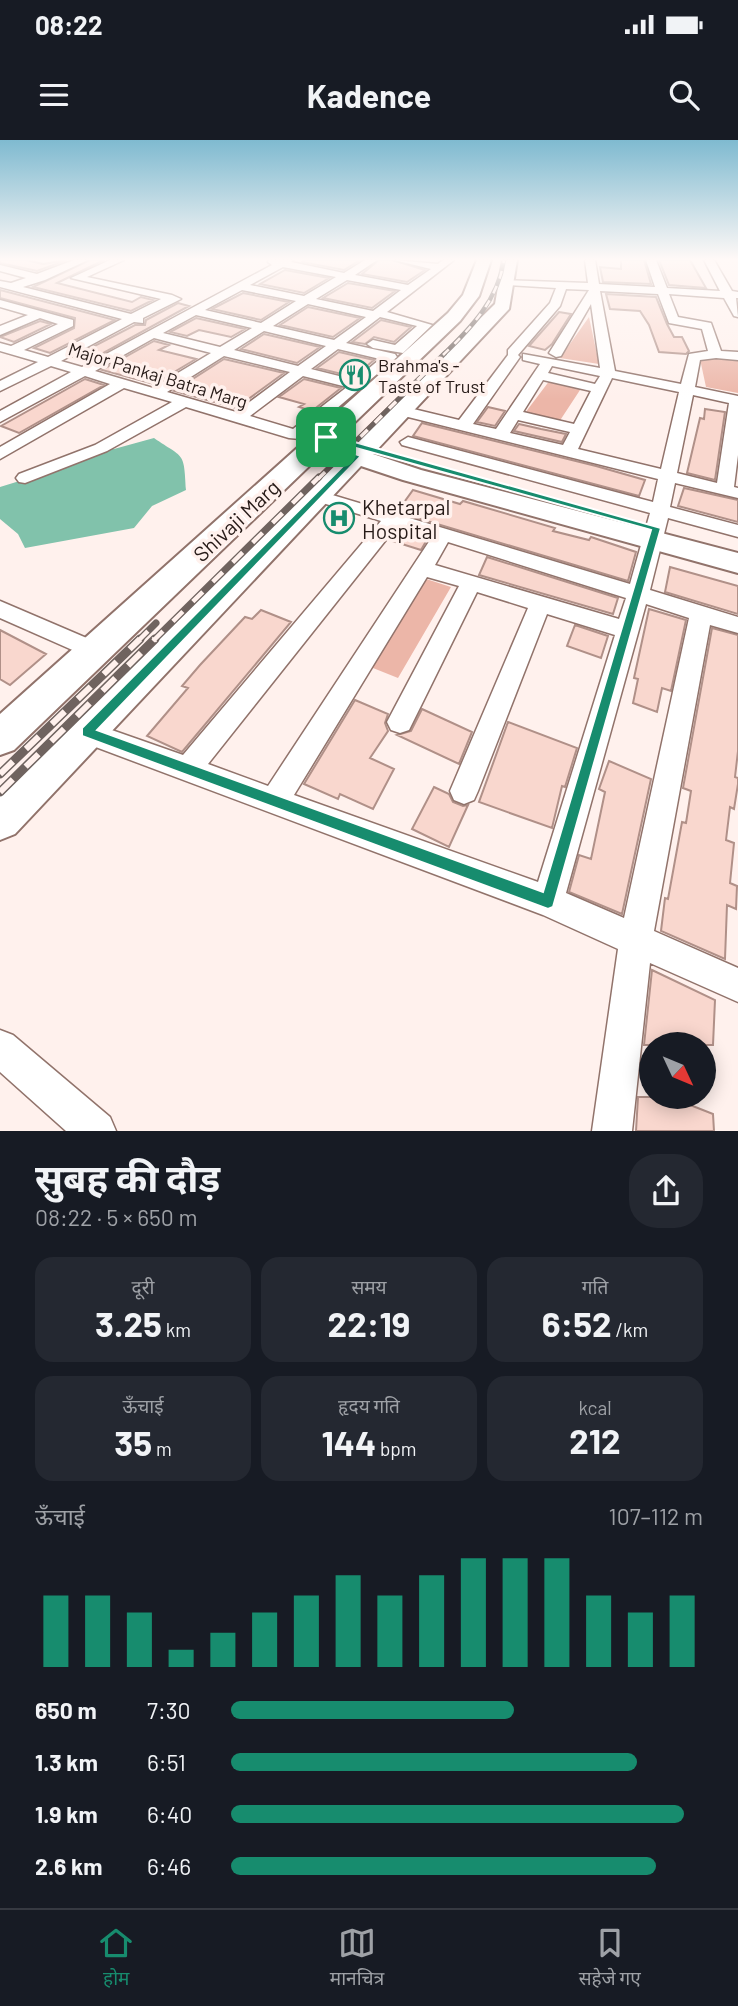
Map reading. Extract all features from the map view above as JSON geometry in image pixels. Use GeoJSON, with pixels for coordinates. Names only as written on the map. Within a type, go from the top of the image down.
{"type":"FeatureCollection","features":[{"type":"Feature","properties":{"kind":"main road","name":"Shivaji Marg"},"geometry":{"type":"LineString","coordinates":[[0,738],[94,651],[311,438],[454,317],[463,306]]}},
{"type":"Feature","properties":{"kind":"main road","name":"Shivaji Marg"},"geometry":{"type":"LineString","coordinates":[[0,820],[502,306]]}},
{"type":"Feature","properties":{"kind":"main road"},"geometry":{"type":"LineString","coordinates":[[311,438],[361,452],[412,475],[656,526],[738,551]]}},
{"type":"Feature","properties":{"kind":"main road"},"geometry":{"type":"LineString","coordinates":[[656,526],[738,563]]}},
{"type":"Feature","properties":{"kind":"street"},"geometry":{"type":"LineString","coordinates":[[82,306],[166,326]]}},
{"type":"Feature","properties":{"kind":"street"},"geometry":{"type":"LineString","coordinates":[[1,386],[156,306]]}},
{"type":"Feature","properties":{"kind":"street"},"geometry":{"type":"LineString","coordinates":[[195,306],[394,354]]}},
{"type":"Feature","properties":{"kind":"street"},"geometry":{"type":"LineString","coordinates":[[0,416],[203,306]]}},
{"type":"Feature","properties":{"kind":"street"},"geometry":{"type":"LineString","coordinates":[[153,394],[298,306]]}},
{"type":"Feature","properties":{"kind":"street"},"geometry":{"type":"LineString","coordinates":[[311,438],[353,389],[426,325],[345,306]]}},
{"type":"Feature","properties":{"kind":"street"},"geometry":{"type":"LineString","coordinates":[[236,419],[387,306]]}},
{"type":"Feature","properties":{"kind":"street"},"geometry":{"type":"LineString","coordinates":[[463,426],[554,306]]}},
{"type":"Feature","properties":{"kind":"street"},"geometry":{"type":"LineString","coordinates":[[500,435],[584,306]]}},
{"type":"Feature","properties":{"kind":"street"},"geometry":{"type":"LineString","coordinates":[[568,452],[608,373],[599,306]]}},
{"type":"Feature","properties":{"kind":"street"},"geometry":{"type":"LineString","coordinates":[[669,306],[674,321],[707,326],[716,354]]}},
{"type":"Feature","properties":{"kind":"street"},"geometry":{"type":"LineString","coordinates":[[5,308],[40,314],[69,323],[6,349]]}},
{"type":"Feature","properties":{"kind":"street"},"geometry":{"type":"LineString","coordinates":[[0,331],[40,314]]}},
{"type":"Feature","properties":{"kind":"street"},"geometry":{"type":"LineString","coordinates":[[146,337],[353,389]]}},
{"type":"Feature","properties":{"kind":"street","name":"Major Pankaj Batra Marg"},"geometry":{"type":"LineString","coordinates":[[6,349],[43,365],[82,372],[236,419],[311,438]]}},
{"type":"Feature","properties":{"kind":"street"},"geometry":{"type":"LineString","coordinates":[[548,901],[638,594],[694,357],[716,354],[738,356]]}},
{"type":"Feature","properties":{"kind":"street"},"geometry":{"type":"LineString","coordinates":[[401,411],[731,491],[737,400],[608,373],[553,357],[518,356]]}},
{"type":"Feature","properties":{"kind":"street"},"geometry":{"type":"LineString","coordinates":[[0,363],[43,365]]}},
{"type":"Feature","properties":{"kind":"street"},"geometry":{"type":"LineString","coordinates":[[540,375],[600,389]]}},
{"type":"Feature","properties":{"kind":"street"},"geometry":{"type":"LineString","coordinates":[[0,454],[121,384]]}},
{"type":"Feature","properties":{"kind":"street"},"geometry":{"type":"LineString","coordinates":[[25,478],[101,448],[182,402]]}},
{"type":"Feature","properties":{"kind":"street"},"geometry":{"type":"LineString","coordinates":[[514,414],[579,430]]}},
{"type":"Feature","properties":{"kind":"street"},"geometry":{"type":"LineString","coordinates":[[408,442],[656,526],[738,531]]}},
{"type":"Feature","properties":{"kind":"street"},"geometry":{"type":"LineString","coordinates":[[319,496],[738,625]]}},
{"type":"Feature","properties":{"kind":"street"},"geometry":{"type":"LineString","coordinates":[[188,769],[394,518]]}},
{"type":"Feature","properties":{"kind":"street"},"geometry":{"type":"LineString","coordinates":[[275,800],[444,534]]}},
{"type":"Feature","properties":{"kind":"street"},"geometry":{"type":"LineString","coordinates":[[422,568],[627,630]]}},
{"type":"Feature","properties":{"kind":"street"},"geometry":{"type":"LineString","coordinates":[[400,722],[471,583]]}},
{"type":"Feature","properties":{"kind":"street"},"geometry":{"type":"LineString","coordinates":[[464,791],[540,604]]}},
{"type":"Feature","properties":{"kind":"street"},"geometry":{"type":"LineString","coordinates":[[0,609],[94,651]]}},
{"type":"Feature","properties":{"kind":"street"},"geometry":{"type":"LineString","coordinates":[[612,1131],[636,938],[701,614]]}},
{"type":"Feature","properties":{"kind":"street"},"geometry":{"type":"LineString","coordinates":[[86,732],[548,901],[738,985]]}},
{"type":"Feature","properties":{"kind":"street"},"geometry":{"type":"LineString","coordinates":[[0,1048],[96,1131]]}},
{"type":"Feature","properties":{"kind":"shaded area"},"geometry":{"type":"Polygon","coordinates":[[[589,317],[599,364],[560,358],[589,317]]]}},
{"type":"Feature","properties":{"kind":"shaded area"},"geometry":{"type":"Polygon","coordinates":[[[700,359],[738,359],[738,393],[706,387],[700,359]]]}},
{"type":"Feature","properties":{"kind":"shaded area"},"geometry":{"type":"Polygon","coordinates":[[[550,380],[582,387],[559,422],[525,413],[550,380]]]}},
{"type":"Feature","properties":{"kind":"shaded area"},"geometry":{"type":"Polygon","coordinates":[[[154,438],[181,457],[186,490],[152,506],[134,528],[25,548],[18,534],[0,519],[0,487],[39,475],[98,449],[114,449],[154,438]]]}},
{"type":"Feature","properties":{"kind":"shaded area"},"geometry":{"type":"Polygon","coordinates":[[[423,578],[451,587],[398,678],[368,666],[423,578]]]}},
{"type":"Feature","properties":{"kind":"building"},"geometry":{"type":"Polygon","coordinates":[[[31,306],[62,306],[115,320],[50,353],[34,348],[74,328],[75,318],[31,306]]]}},
{"type":"Feature","properties":{"kind":"building"},"geometry":{"type":"Polygon","coordinates":[[[112,306],[141,306],[131,311],[112,306]]]}},
{"type":"Feature","properties":{"kind":"building"},"geometry":{"type":"Polygon","coordinates":[[[172,306],[189,306],[87,362],[73,357],[135,325],[145,325],[146,320],[172,306]]]}},
{"type":"Feature","properties":{"kind":"building"},"geometry":{"type":"Polygon","coordinates":[[[217,306],[282,306],[261,320],[212,309],[217,306]]]}},
{"type":"Feature","properties":{"kind":"building"},"geometry":{"type":"Polygon","coordinates":[[[609,306],[660,306],[674,337],[682,337],[689,351],[686,354],[659,352],[649,325],[640,311],[610,309],[609,306]]]}},
{"type":"Feature","properties":{"kind":"building"},"geometry":{"type":"Polygon","coordinates":[[[308,307],[360,318],[333,337],[280,325],[308,307]]]}},
{"type":"Feature","properties":{"kind":"building"},"geometry":{"type":"Polygon","coordinates":[[[559,312],[571,314],[552,344],[545,350],[529,346],[559,312]]]}},
{"type":"Feature","properties":{"kind":"building"},"geometry":{"type":"Polygon","coordinates":[[[196,318],[245,329],[231,337],[199,330],[187,336],[170,332],[196,318]]]}},
{"type":"Feature","properties":{"kind":"building"},"geometry":{"type":"Polygon","coordinates":[[[381,320],[411,327],[394,342],[374,337],[365,344],[352,342],[381,320]]]}},
{"type":"Feature","properties":{"kind":"building"},"geometry":{"type":"Polygon","coordinates":[[[40,321],[51,324],[14,342],[0,337],[40,321]]]}},
{"type":"Feature","properties":{"kind":"building"},"geometry":{"type":"Polygon","coordinates":[[[264,334],[320,347],[297,363],[241,349],[264,334]]]}},
{"type":"Feature","properties":{"kind":"building"},"geometry":{"type":"Polygon","coordinates":[[[154,341],[169,345],[159,350],[196,359],[154,384],[102,370],[154,341]]]}},
{"type":"Feature","properties":{"kind":"building"},"geometry":{"type":"Polygon","coordinates":[[[339,352],[374,360],[354,377],[317,368],[339,352]]]}},
{"type":"Feature","properties":{"kind":"building"},"geometry":{"type":"Polygon","coordinates":[[[224,359],[284,373],[236,408],[174,391],[224,359]]]}},
{"type":"Feature","properties":{"kind":"building"},"geometry":{"type":"Polygon","coordinates":[[[85,379],[104,385],[19,433],[1,426],[85,379]]]}},
{"type":"Feature","properties":{"kind":"building"},"geometry":{"type":"Polygon","coordinates":[[[304,379],[341,388],[312,411],[299,407],[304,404],[279,397],[304,379]]]}},
{"type":"Feature","properties":{"kind":"building"},"geometry":{"type":"Polygon","coordinates":[[[488,407],[505,411],[495,426],[477,422],[488,407]]]}},
{"type":"Feature","properties":{"kind":"building"},"geometry":{"type":"Polygon","coordinates":[[[705,409],[725,412],[715,480],[687,473],[700,418],[704,419],[705,409]]]}},
{"type":"Feature","properties":{"kind":"building"},"geometry":{"type":"Polygon","coordinates":[[[422,423],[645,480],[639,496],[413,436],[422,423]]]}},
{"type":"Feature","properties":{"kind":"building"},"geometry":{"type":"Polygon","coordinates":[[[519,424],[566,434],[562,442],[514,431],[519,424]]]}},
{"type":"Feature","properties":{"kind":"building"},"geometry":{"type":"Polygon","coordinates":[[[684,488],[738,500],[738,522],[678,506],[684,488]]]}},
{"type":"Feature","properties":{"kind":"building"},"geometry":{"type":"Polygon","coordinates":[[[413,490],[460,504],[463,501],[555,528],[553,531],[589,540],[591,537],[636,552],[628,581],[397,512],[413,490]]]}},
{"type":"Feature","properties":{"kind":"building"},"geometry":{"type":"Polygon","coordinates":[[[398,529],[428,538],[421,550],[389,540],[398,529]]]}},
{"type":"Feature","properties":{"kind":"building"},"geometry":{"type":"Polygon","coordinates":[[[487,557],[618,598],[613,614],[479,575],[487,557]]]}},
{"type":"Feature","properties":{"kind":"building"},"geometry":{"type":"Polygon","coordinates":[[[670,567],[738,586],[738,614],[665,592],[670,567]]]}},
{"type":"Feature","properties":{"kind":"building"},"geometry":{"type":"Polygon","coordinates":[[[649,609],[686,620],[671,691],[662,688],[657,712],[633,703],[638,679],[634,678],[649,609]]]}},
{"type":"Feature","properties":{"kind":"building"},"geometry":{"type":"Polygon","coordinates":[[[261,610],[291,622],[182,752],[147,736],[188,688],[182,686],[200,665],[245,617],[252,619],[261,610]]]}},
{"type":"Feature","properties":{"kind":"building"},"geometry":{"type":"Polygon","coordinates":[[[575,625],[608,636],[601,658],[567,646],[575,625]]]}},
{"type":"Feature","properties":{"kind":"building"},"geometry":{"type":"Polygon","coordinates":[[[712,628],[738,635],[738,751],[735,777],[738,778],[738,784],[734,809],[730,807],[726,840],[734,843],[730,883],[737,886],[736,909],[727,905],[725,959],[661,931],[665,898],[668,899],[682,822],[686,823],[691,791],[683,788],[712,628]]]}},
{"type":"Feature","properties":{"kind":"building"},"geometry":{"type":"Polygon","coordinates":[[[0,630],[46,654],[10,685],[0,679],[0,630]]]}},
{"type":"Feature","properties":{"kind":"building"},"geometry":{"type":"Polygon","coordinates":[[[355,700],[388,714],[385,723],[388,731],[370,758],[394,769],[373,809],[340,794],[338,799],[304,784],[355,700]]]}},
{"type":"Feature","properties":{"kind":"building"},"geometry":{"type":"Polygon","coordinates":[[[422,709],[472,732],[459,764],[397,735],[411,731],[422,709]]]}},
{"type":"Feature","properties":{"kind":"building"},"geometry":{"type":"Polygon","coordinates":[[[508,722],[577,748],[565,787],[562,786],[552,828],[479,802],[508,722]]]}},
{"type":"Feature","properties":{"kind":"building"},"geometry":{"type":"Polygon","coordinates":[[[609,761],[651,779],[622,914],[569,892],[579,855],[591,859],[605,792],[599,789],[609,761]]]}},
{"type":"Feature","properties":{"kind":"building"},"geometry":{"type":"Polygon","coordinates":[[[434,787],[449,794],[453,802],[468,805],[449,847],[412,829],[434,787]]]}},
{"type":"Feature","properties":{"kind":"building"},"geometry":{"type":"Polygon","coordinates":[[[652,970],[715,1000],[714,1032],[645,1032],[652,970]]]}},
{"type":"Feature","properties":{"kind":"building"},"geometry":{"type":"Polygon","coordinates":[[[638,1097],[639,1110],[703,1110],[713,1114],[714,1131],[636,1131],[638,1097]]]}},
{"type":"Feature","properties":{"kind":"railway"},"geometry":{"type":"LineString","coordinates":[[445,353],[486,306]]}},
{"type":"Feature","properties":{"kind":"railway"},"geometry":{"type":"LineString","coordinates":[[318,479],[445,353]]}},
{"type":"Feature","properties":{"kind":"railway"},"geometry":{"type":"LineString","coordinates":[[153,641],[319,477]]}},
{"type":"Feature","properties":{"kind":"railway"},"geometry":{"type":"LineString","coordinates":[[140,639],[156,623]]}},
{"type":"Feature","properties":{"kind":"railway"},"geometry":{"type":"LineString","coordinates":[[0,774],[140,639]]}},
{"type":"Feature","properties":{"kind":"railway"},"geometry":{"type":"LineString","coordinates":[[0,792],[155,639]]}},
{"type":"Feature","properties":{"kind":"place","name":"Brahma's - Taste of Trust"},"geometry":{"type":"Point","coordinates":[355,375]}},
{"type":"Feature","properties":{"kind":"place","name":"Khetarpal Hospital"},"geometry":{"type":"Point","coordinates":[339,518]}},
{"type":"Feature","properties":{"kind":"route"},"geometry":{"type":"LineString","coordinates":[[326,437],[516,492],[656,528],[548,901],[86,732],[357,456],[319,444],[326,437]]}}]}
